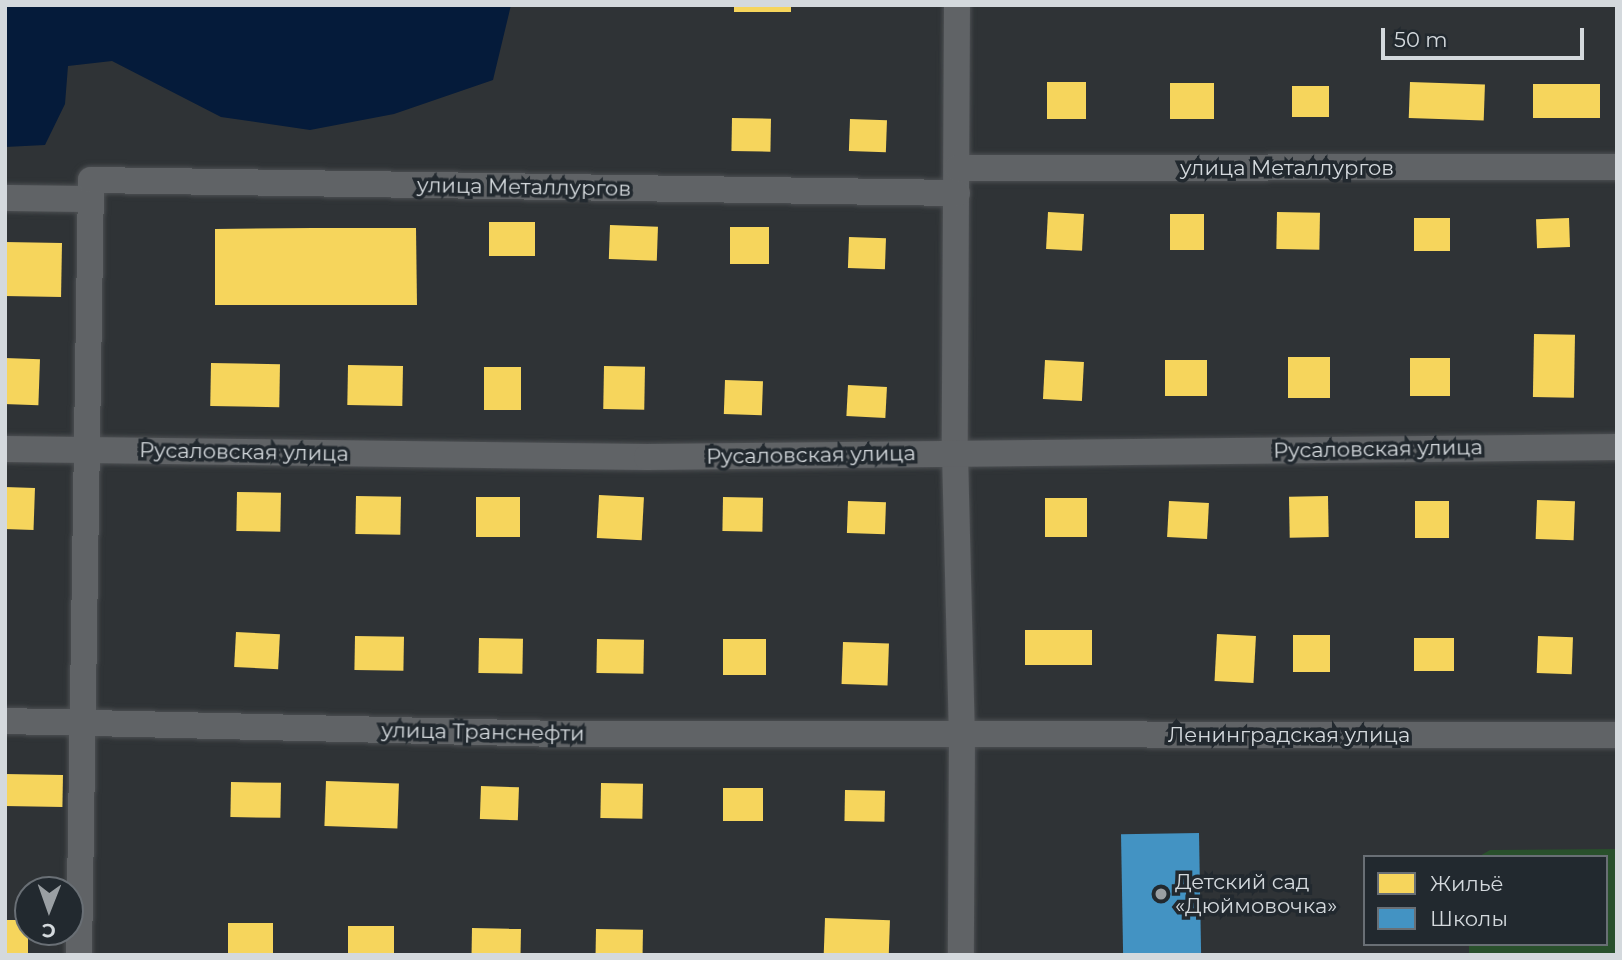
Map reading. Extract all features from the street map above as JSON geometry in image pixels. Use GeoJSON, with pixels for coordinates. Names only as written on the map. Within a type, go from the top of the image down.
{"type":"FeatureCollection","features":[{"type":"Feature","properties":{"kind":"street"},"geometry":{"type":"LineString","coordinates":[[957,5],[955,453],[962,734],[961,955]]}},
{"type":"Feature","properties":{"kind":"street","name":"улица Металлургов"},"geometry":{"type":"LineString","coordinates":[[5,198],[90,190],[957,181],[1617,167]]}},
{"type":"Feature","properties":{"kind":"street"},"geometry":{"type":"LineString","coordinates":[[79,955],[89,450],[90,190]]}},
{"type":"Feature","properties":{"kind":"street","name":"Русаловская улица"},"geometry":{"type":"LineString","coordinates":[[5,449],[647,457],[1617,447]]}},
{"type":"Feature","properties":{"kind":"street","name":"улица Транснефти"},"geometry":{"type":"LineString","coordinates":[[5,721],[561,734],[962,734]]}},
{"type":"Feature","properties":{"kind":"street","name":"Ленинградская улица"},"geometry":{"type":"LineString","coordinates":[[962,734],[1617,735]]}},
{"type":"Feature","properties":{"kind":"green space"},"geometry":{"type":"Polygon","coordinates":[[[1617,849],[1617,955],[1469,954],[1469,946],[1608,946],[1608,855],[1481,855],[1490,850],[1617,849]]]}},
{"type":"Feature","properties":{"kind":"water"},"geometry":{"type":"Polygon","coordinates":[[[5,5],[511,5],[493,80],[394,114],[310,130],[221,117],[112,61],[68,66],[65,104],[45,145],[5,147],[5,5]]]}},
{"type":"Feature","properties":{"kind":"building: Жильё"},"geometry":{"type":"Polygon","coordinates":[[[734,5],[791,5],[791,12],[734,12],[734,5]]]}},
{"type":"Feature","properties":{"kind":"building: Жильё"},"geometry":{"type":"Polygon","coordinates":[[[1047,82],[1086,82],[1086,119],[1047,119],[1047,82]]]}},
{"type":"Feature","properties":{"kind":"building: Жильё"},"geometry":{"type":"Polygon","coordinates":[[[1410,82],[1485,85],[1484,121],[1409,118],[1410,82]]]}},
{"type":"Feature","properties":{"kind":"building: Жильё"},"geometry":{"type":"Polygon","coordinates":[[[1170,83],[1214,83],[1214,119],[1170,119],[1170,83]]]}},
{"type":"Feature","properties":{"kind":"building: Жильё"},"geometry":{"type":"Polygon","coordinates":[[[1533,84],[1600,84],[1600,118],[1533,118],[1533,84]]]}},
{"type":"Feature","properties":{"kind":"building: Жильё"},"geometry":{"type":"Polygon","coordinates":[[[1292,86],[1329,86],[1329,117],[1292,117],[1292,86]]]}},
{"type":"Feature","properties":{"kind":"building: Жильё"},"geometry":{"type":"Polygon","coordinates":[[[732,118],[771,119],[770,152],[731,151],[732,118]]]}},
{"type":"Feature","properties":{"kind":"building: Жильё"},"geometry":{"type":"Polygon","coordinates":[[[850,119],[887,120],[886,152],[849,151],[850,119]]]}},
{"type":"Feature","properties":{"kind":"building: Жильё"},"geometry":{"type":"Polygon","coordinates":[[[1048,212],[1084,214],[1082,251],[1046,249],[1048,212]]]}},
{"type":"Feature","properties":{"kind":"building: Жильё"},"geometry":{"type":"Polygon","coordinates":[[[1277,212],[1320,213],[1319,250],[1276,249],[1277,212]]]}},
{"type":"Feature","properties":{"kind":"building: Жильё"},"geometry":{"type":"Polygon","coordinates":[[[1170,214],[1204,214],[1204,250],[1170,250],[1170,214]]]}},
{"type":"Feature","properties":{"kind":"building: Жильё"},"geometry":{"type":"Polygon","coordinates":[[[1414,218],[1450,218],[1450,251],[1414,251],[1414,218]]]}},
{"type":"Feature","properties":{"kind":"building: Жильё"},"geometry":{"type":"Polygon","coordinates":[[[1569,218],[1570,247],[1537,248],[1536,219],[1569,218]]]}},
{"type":"Feature","properties":{"kind":"building: Жильё"},"geometry":{"type":"Polygon","coordinates":[[[489,222],[535,222],[535,256],[489,256],[489,222]]]}},
{"type":"Feature","properties":{"kind":"building: Жильё"},"geometry":{"type":"Polygon","coordinates":[[[610,225],[658,227],[657,261],[609,259],[610,225]]]}},
{"type":"Feature","properties":{"kind":"building: Жильё"},"geometry":{"type":"Polygon","coordinates":[[[730,227],[769,227],[769,264],[730,264],[730,227]]]}},
{"type":"Feature","properties":{"kind":"building: Жильё"},"geometry":{"type":"Polygon","coordinates":[[[416,228],[417,305],[215,305],[215,229],[416,228]]]}},
{"type":"Feature","properties":{"kind":"building: Жильё"},"geometry":{"type":"Polygon","coordinates":[[[849,237],[886,238],[885,269],[848,268],[849,237]]]}},
{"type":"Feature","properties":{"kind":"building: Жильё"},"geometry":{"type":"Polygon","coordinates":[[[5,242],[62,243],[61,297],[5,296],[5,242]]]}},
{"type":"Feature","properties":{"kind":"building: Жильё"},"geometry":{"type":"Polygon","coordinates":[[[1534,334],[1575,335],[1574,398],[1533,397],[1534,334]]]}},
{"type":"Feature","properties":{"kind":"building: Жильё"},"geometry":{"type":"Polygon","coordinates":[[[1288,357],[1330,357],[1330,398],[1288,398],[1288,357]]]}},
{"type":"Feature","properties":{"kind":"building: Жильё"},"geometry":{"type":"Polygon","coordinates":[[[5,358],[40,359],[38,405],[5,404],[5,358]]]}},
{"type":"Feature","properties":{"kind":"building: Жильё"},"geometry":{"type":"Polygon","coordinates":[[[1410,358],[1450,358],[1450,396],[1410,396],[1410,358]]]}},
{"type":"Feature","properties":{"kind":"building: Жильё"},"geometry":{"type":"Polygon","coordinates":[[[1045,360],[1084,362],[1082,401],[1043,399],[1045,360]]]}},
{"type":"Feature","properties":{"kind":"building: Жильё"},"geometry":{"type":"Polygon","coordinates":[[[1165,360],[1207,360],[1207,396],[1165,396],[1165,360]]]}},
{"type":"Feature","properties":{"kind":"building: Жильё"},"geometry":{"type":"Polygon","coordinates":[[[211,363],[280,364],[279,407],[210,406],[211,363]]]}},
{"type":"Feature","properties":{"kind":"building: Жильё"},"geometry":{"type":"Polygon","coordinates":[[[348,365],[403,366],[402,406],[347,405],[348,365]]]}},
{"type":"Feature","properties":{"kind":"building: Жильё"},"geometry":{"type":"Polygon","coordinates":[[[604,366],[645,367],[644,410],[603,409],[604,366]]]}},
{"type":"Feature","properties":{"kind":"building: Жильё"},"geometry":{"type":"Polygon","coordinates":[[[484,367],[521,367],[521,410],[484,410],[484,367]]]}},
{"type":"Feature","properties":{"kind":"building: Жильё"},"geometry":{"type":"Polygon","coordinates":[[[725,380],[763,381],[762,415],[724,414],[725,380]]]}},
{"type":"Feature","properties":{"kind":"building: Жильё"},"geometry":{"type":"Polygon","coordinates":[[[848,385],[887,387],[885,418],[846,416],[848,385]]]}},
{"type":"Feature","properties":{"kind":"building: Жильё"},"geometry":{"type":"Polygon","coordinates":[[[5,487],[35,488],[34,530],[5,529],[5,487]]]}},
{"type":"Feature","properties":{"kind":"building: Жильё"},"geometry":{"type":"Polygon","coordinates":[[[237,492],[281,493],[280,532],[236,531],[237,492]]]}},
{"type":"Feature","properties":{"kind":"building: Жильё"},"geometry":{"type":"Polygon","coordinates":[[[599,495],[644,497],[642,540],[597,538],[599,495]]]}},
{"type":"Feature","properties":{"kind":"building: Жильё"},"geometry":{"type":"Polygon","coordinates":[[[356,496],[401,497],[400,535],[355,534],[356,496]]]}},
{"type":"Feature","properties":{"kind":"building: Жильё"},"geometry":{"type":"Polygon","coordinates":[[[1328,496],[1329,537],[1290,538],[1289,497],[1328,496]]]}},
{"type":"Feature","properties":{"kind":"building: Жильё"},"geometry":{"type":"Polygon","coordinates":[[[476,497],[520,497],[520,537],[476,537],[476,497]]]}},
{"type":"Feature","properties":{"kind":"building: Жильё"},"geometry":{"type":"Polygon","coordinates":[[[723,497],[763,498],[762,532],[722,531],[723,497]]]}},
{"type":"Feature","properties":{"kind":"building: Жильё"},"geometry":{"type":"Polygon","coordinates":[[[1045,498],[1087,498],[1087,537],[1045,537],[1045,498]]]}},
{"type":"Feature","properties":{"kind":"building: Жильё"},"geometry":{"type":"Polygon","coordinates":[[[1537,500],[1575,501],[1574,540],[1536,539],[1537,500]]]}},
{"type":"Feature","properties":{"kind":"building: Жильё"},"geometry":{"type":"Polygon","coordinates":[[[848,501],[886,502],[885,534],[847,533],[848,501]]]}},
{"type":"Feature","properties":{"kind":"building: Жильё"},"geometry":{"type":"Polygon","coordinates":[[[1169,501],[1209,503],[1207,539],[1167,537],[1169,501]]]}},
{"type":"Feature","properties":{"kind":"building: Жильё"},"geometry":{"type":"Polygon","coordinates":[[[1415,501],[1449,501],[1449,538],[1415,538],[1415,501]]]}},
{"type":"Feature","properties":{"kind":"building: Жильё"},"geometry":{"type":"Polygon","coordinates":[[[1025,630],[1092,630],[1092,665],[1025,665],[1025,630]]]}},
{"type":"Feature","properties":{"kind":"building: Жильё"},"geometry":{"type":"Polygon","coordinates":[[[236,632],[280,634],[278,669],[234,667],[236,632]]]}},
{"type":"Feature","properties":{"kind":"building: Жильё"},"geometry":{"type":"Polygon","coordinates":[[[1217,634],[1256,636],[1253,683],[1215,681],[1217,634]]]}},
{"type":"Feature","properties":{"kind":"building: Жильё"},"geometry":{"type":"Polygon","coordinates":[[[1293,635],[1330,635],[1330,672],[1293,672],[1293,635]]]}},
{"type":"Feature","properties":{"kind":"building: Жильё"},"geometry":{"type":"Polygon","coordinates":[[[355,636],[404,637],[403,671],[354,670],[355,636]]]}},
{"type":"Feature","properties":{"kind":"building: Жильё"},"geometry":{"type":"Polygon","coordinates":[[[1538,636],[1573,637],[1572,674],[1537,673],[1538,636]]]}},
{"type":"Feature","properties":{"kind":"building: Жильё"},"geometry":{"type":"Polygon","coordinates":[[[479,638],[523,639],[522,674],[478,673],[479,638]]]}},
{"type":"Feature","properties":{"kind":"building: Жильё"},"geometry":{"type":"Polygon","coordinates":[[[1414,638],[1454,638],[1454,671],[1414,671],[1414,638]]]}},
{"type":"Feature","properties":{"kind":"building: Жильё"},"geometry":{"type":"Polygon","coordinates":[[[597,639],[644,640],[643,674],[596,673],[597,639]]]}},
{"type":"Feature","properties":{"kind":"building: Жильё"},"geometry":{"type":"Polygon","coordinates":[[[723,639],[766,639],[766,675],[723,675],[723,639]]]}},
{"type":"Feature","properties":{"kind":"building: Жильё"},"geometry":{"type":"Polygon","coordinates":[[[843,642],[889,644],[888,686],[842,684],[843,642]]]}},
{"type":"Feature","properties":{"kind":"building: Жильё"},"geometry":{"type":"Polygon","coordinates":[[[5,774],[63,775],[62,807],[5,806],[5,774]]]}},
{"type":"Feature","properties":{"kind":"building: Жильё"},"geometry":{"type":"Polygon","coordinates":[[[326,781],[399,784],[397,829],[324,826],[326,781]]]}},
{"type":"Feature","properties":{"kind":"building: Жильё"},"geometry":{"type":"Polygon","coordinates":[[[231,782],[281,783],[280,818],[230,817],[231,782]]]}},
{"type":"Feature","properties":{"kind":"building: Жильё"},"geometry":{"type":"Polygon","coordinates":[[[601,783],[643,784],[642,819],[600,818],[601,783]]]}},
{"type":"Feature","properties":{"kind":"building: Жильё"},"geometry":{"type":"Polygon","coordinates":[[[481,786],[519,787],[518,820],[480,819],[481,786]]]}},
{"type":"Feature","properties":{"kind":"building: Жильё"},"geometry":{"type":"Polygon","coordinates":[[[723,788],[763,788],[763,821],[723,821],[723,788]]]}},
{"type":"Feature","properties":{"kind":"building: Жильё"},"geometry":{"type":"Polygon","coordinates":[[[845,790],[885,791],[884,822],[844,821],[845,790]]]}},
{"type":"Feature","properties":{"kind":"building: Жильё"},"geometry":{"type":"Polygon","coordinates":[[[825,918],[890,920],[889,955],[824,955],[825,918]]]}},
{"type":"Feature","properties":{"kind":"building: Жильё"},"geometry":{"type":"Polygon","coordinates":[[[5,920],[14,920],[14,946],[28,946],[28,955],[5,955],[5,920]]]}},
{"type":"Feature","properties":{"kind":"building: Жильё"},"geometry":{"type":"Polygon","coordinates":[[[228,923],[273,923],[273,955],[228,955],[228,923]]]}},
{"type":"Feature","properties":{"kind":"building: Жильё"},"geometry":{"type":"Polygon","coordinates":[[[348,926],[394,926],[394,955],[348,955],[348,926]]]}},
{"type":"Feature","properties":{"kind":"building: Жильё"},"geometry":{"type":"Polygon","coordinates":[[[472,928],[521,929],[521,955],[472,955],[472,928]]]}},
{"type":"Feature","properties":{"kind":"building: Жильё"},"geometry":{"type":"Polygon","coordinates":[[[596,929],[643,930],[643,955],[596,955],[596,929]]]}},
{"type":"Feature","properties":{"kind":"building: Школы","name":"Детский сад «Дюймовочка»"},"geometry":{"type":"Polygon","coordinates":[[[1199,833],[1201,955],[1123,955],[1121,834],[1199,833]]]}},
{"type":"Feature","properties":{"kind":"place","name":"Детский сад «Дюймовочка»"},"geometry":{"type":"Point","coordinates":[1161,894]}}]}
